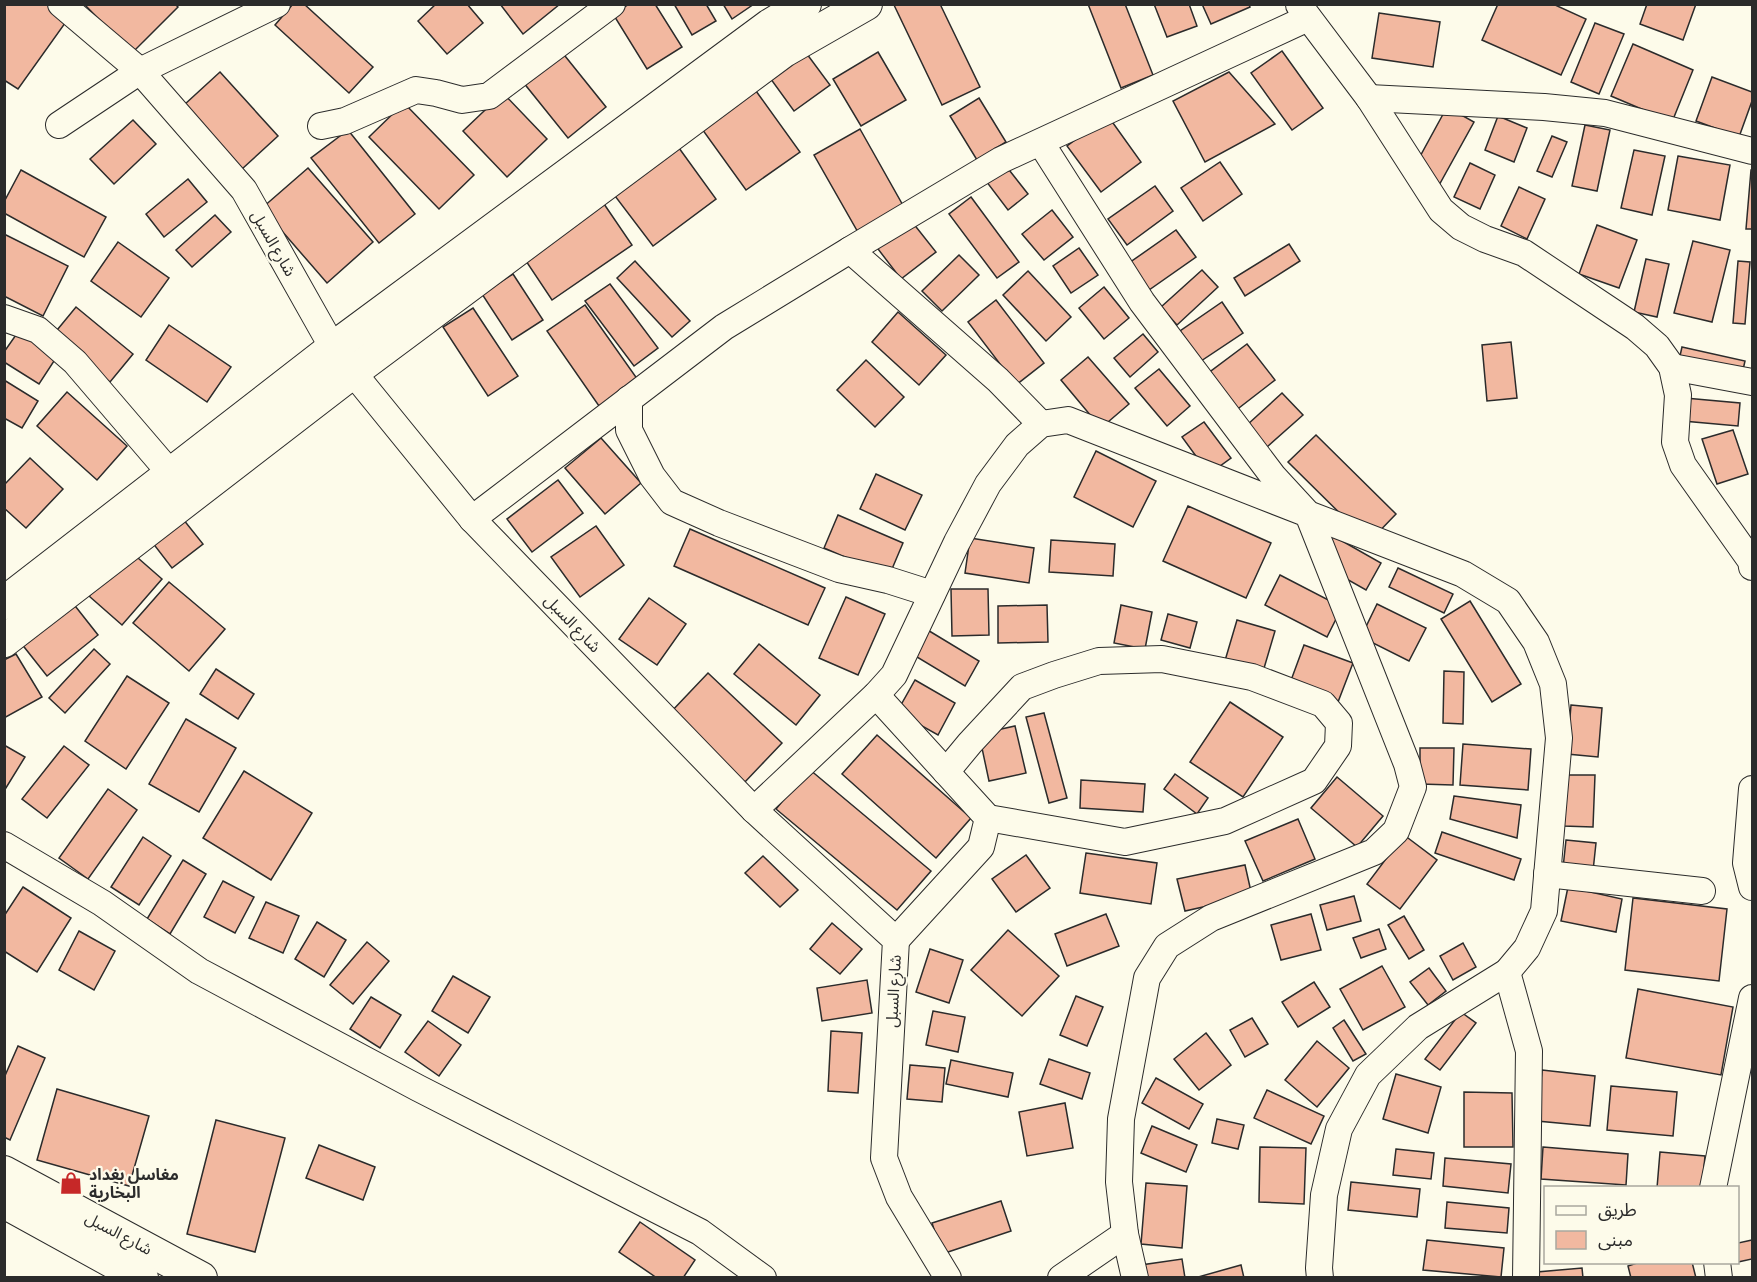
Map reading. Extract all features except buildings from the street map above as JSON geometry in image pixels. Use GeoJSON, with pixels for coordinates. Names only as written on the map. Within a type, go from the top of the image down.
{"type":"FeatureCollection","features":[{"type":"Feature","properties":{"kind":"main road"},"geometry":{"type":"LineString","coordinates":[[4,603],[333,348],[770,25],[805,4]]}},
{"type":"Feature","properties":{"kind":"main road"},"geometry":{"type":"LineString","coordinates":[[4,641],[353,372],[784,51],[867,4]]}},
{"type":"Feature","properties":{"kind":"main road","name":"شارع السبل"},"geometry":{"type":"LineString","coordinates":[[4,1172],[187,1268],[201,1278]]}},
{"type":"Feature","properties":{"kind":"main road","name":"شارع السبل"},"geometry":{"type":"LineString","coordinates":[[4,1202],[131,1275]]}},
{"type":"Feature","properties":{"kind":"street","name":"شارع السبل"},"geometry":{"type":"LineString","coordinates":[[62,4],[140,71],[244,190],[333,348],[472,519],[754,810],[896,940],[884,1158],[899,1197],[948,1278]]}},
{"type":"Feature","properties":{"kind":"street"},"geometry":{"type":"LineString","coordinates":[[59,125],[140,71],[277,4]]}},
{"type":"Feature","properties":{"kind":"street"},"geometry":{"type":"LineString","coordinates":[[321,126],[345,121],[416,90],[462,100],[489,96],[612,4]]}},
{"type":"Feature","properties":{"kind":"street"},"geometry":{"type":"LineString","coordinates":[[472,519],[724,327],[1001,160],[1041,143],[1303,11],[1369,98],[1441,210],[1461,227],[1485,239],[1524,253],[1635,327],[1657,346],[1672,367],[1678,395],[1675,441],[1683,465],[1751,561],[1752,567]]}},
{"type":"Feature","properties":{"kind":"street"},"geometry":{"type":"LineString","coordinates":[[1369,98],[1544,107],[1605,113],[1752,151]]}},
{"type":"Feature","properties":{"kind":"street"},"geometry":{"type":"LineString","coordinates":[[1041,143],[1143,302],[1273,476],[1308,514],[1407,764],[1413,787],[1396,831],[1374,852],[1211,918],[1167,946],[1147,978],[1121,1119],[1119,1182],[1125,1234],[1135,1278]]}},
{"type":"Feature","properties":{"kind":"street"},"geometry":{"type":"LineString","coordinates":[[850,250],[998,380],[1041,424]]}},
{"type":"Feature","properties":{"kind":"street"},"geometry":{"type":"LineString","coordinates":[[4,318],[38,330],[75,362],[171,474]]}},
{"type":"Feature","properties":{"kind":"street"},"geometry":{"type":"LineString","coordinates":[[1672,367],[1752,382]]}},
{"type":"Feature","properties":{"kind":"street"},"geometry":{"type":"LineString","coordinates":[[629,399],[629,430],[652,476],[672,502],[718,524],[839,569],[888,580],[932,594]]}},
{"type":"Feature","properties":{"kind":"street"},"geometry":{"type":"LineString","coordinates":[[754,810],[876,696],[894,675],[957,542],[988,484],[1017,446],[1041,424],[1068,420],[1463,574],[1508,601],[1536,642],[1553,684],[1559,738],[1544,911],[1527,948],[1507,972],[1418,1027],[1368,1075],[1339,1129],[1324,1195],[1320,1278]]}},
{"type":"Feature","properties":{"kind":"street"},"geometry":{"type":"LineString","coordinates":[[876,696],[988,818],[1125,842],[1226,821],[1314,781],[1338,746],[1339,723],[1323,704],[1252,677],[1162,659],[1099,661],[1022,687],[946,772]]}},
{"type":"Feature","properties":{"kind":"street"},"geometry":{"type":"LineString","coordinates":[[1752,789],[1746,863],[1752,887]]}},
{"type":"Feature","properties":{"kind":"street"},"geometry":{"type":"LineString","coordinates":[[896,940],[981,847],[988,818]]}},
{"type":"Feature","properties":{"kind":"street"},"geometry":{"type":"LineString","coordinates":[[4,845],[102,903],[199,970],[418,1088],[700,1232],[763,1278]]}},
{"type":"Feature","properties":{"kind":"street"},"geometry":{"type":"LineString","coordinates":[[1547,874],[1702,891]]}},
{"type":"Feature","properties":{"kind":"street"},"geometry":{"type":"LineString","coordinates":[[1507,972],[1529,1051],[1526,1278]]}},
{"type":"Feature","properties":{"kind":"street"},"geometry":{"type":"LineString","coordinates":[[1713,1186],[1713,1177],[1752,998]]}},
{"type":"Feature","properties":{"kind":"street"},"geometry":{"type":"LineString","coordinates":[[1061,1278],[1125,1234]]}},
{"type":"Feature","properties":{"kind":"place","name":"مغاسل بغداد البخارية"},"geometry":{"type":"Point","coordinates":[71,1183]}}]}
